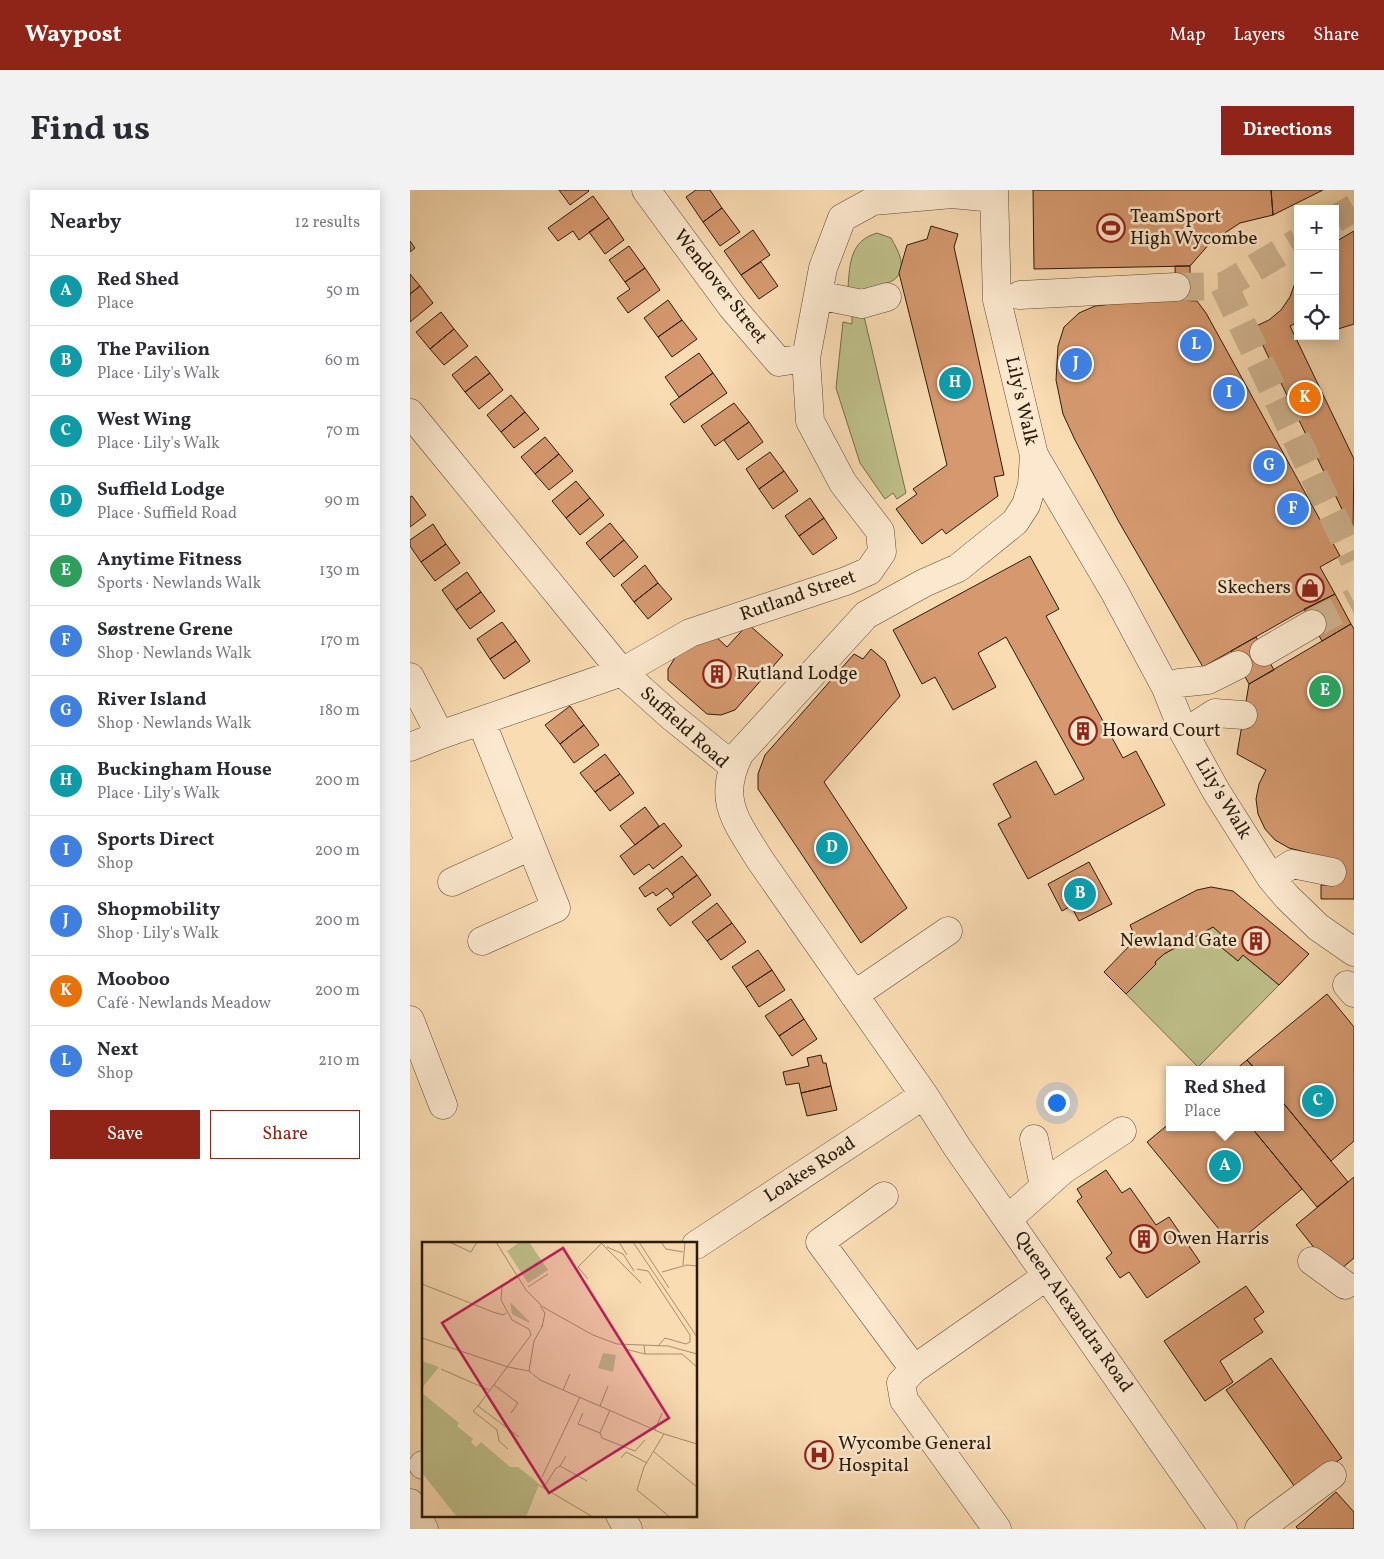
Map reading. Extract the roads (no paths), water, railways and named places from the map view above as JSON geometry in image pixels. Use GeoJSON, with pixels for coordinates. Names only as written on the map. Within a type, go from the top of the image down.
{"type":"FeatureCollection","features":[{"type":"Feature","properties":{"kind":"street","name":"Wendover Street"},"geometry":{"type":"LineString","coordinates":[[646,190],[732,307],[779,362],[806,358]]}},
{"type":"Feature","properties":{"kind":"street","name":"Rutland Street"},"geometry":{"type":"LineString","coordinates":[[410,747],[622,672],[690,633],[869,571],[882,552],[880,532],[843,483],[810,421],[806,358],[823,268],[842,218],[873,201],[952,194],[986,194]]}},
{"type":"Feature","properties":{"kind":"street","name":"Lily's Walk"},"geometry":{"type":"LineString","coordinates":[[986,194],[984,301],[1028,456],[1114,591],[1166,688],[1184,733],[1216,791],[1271,878],[1287,897],[1318,927],[1354,952]]}},
{"type":"Feature","properties":{"kind":"street"},"geometry":{"type":"LineString","coordinates":[[1020,295],[1176,287]]}},
{"type":"Feature","properties":{"kind":"street"},"geometry":{"type":"LineString","coordinates":[[818,295],[862,304],[887,297]]}},
{"type":"Feature","properties":{"kind":"street","name":"Suffield Road"},"geometry":{"type":"LineString","coordinates":[[410,413],[622,672],[671,716],[733,766],[728,785],[730,805],[736,822],[760,860],[924,1095]]}},
{"type":"Feature","properties":{"kind":"street"},"geometry":{"type":"LineString","coordinates":[[733,766],[740,753],[866,615],[924,583],[958,568],[1015,522],[1026,505],[1032,484],[1028,456]]}},
{"type":"Feature","properties":{"kind":"street"},"geometry":{"type":"LineString","coordinates":[[958,568],[1006,516],[1022,495],[1028,456]]}},
{"type":"Feature","properties":{"kind":"street","name":"Lily's Walk"},"geometry":{"type":"LineString","coordinates":[[1026,505],[1051,510],[1114,591]]}},
{"type":"Feature","properties":{"kind":"street"},"geometry":{"type":"LineString","coordinates":[[1264,652],[1312,624]]}},
{"type":"Feature","properties":{"kind":"street"},"geometry":{"type":"LineString","coordinates":[[1179,683],[1208,680],[1238,665]]}},
{"type":"Feature","properties":{"kind":"street"},"geometry":{"type":"LineString","coordinates":[[410,677],[440,735]]}},
{"type":"Feature","properties":{"kind":"street"},"geometry":{"type":"LineString","coordinates":[[1184,733],[1215,714],[1243,715]]}},
{"type":"Feature","properties":{"kind":"street"},"geometry":{"type":"LineString","coordinates":[[481,721],[556,908],[482,941]]}},
{"type":"Feature","properties":{"kind":"street"},"geometry":{"type":"LineString","coordinates":[[452,882],[531,846]]}},
{"type":"Feature","properties":{"kind":"street"},"geometry":{"type":"LineString","coordinates":[[1271,878],[1292,864],[1332,872]]}},
{"type":"Feature","properties":{"kind":"street"},"geometry":{"type":"LineString","coordinates":[[854,995],[948,931]]}},
{"type":"Feature","properties":{"kind":"street"},"geometry":{"type":"LineString","coordinates":[[410,1020],[443,1105]]}},
{"type":"Feature","properties":{"kind":"street","name":"Queen Alexandra Road"},"geometry":{"type":"LineString","coordinates":[[924,1095],[957,1147],[1223,1529]]}},
{"type":"Feature","properties":{"kind":"street","name":"Loakes Road"},"geometry":{"type":"LineString","coordinates":[[698,1244],[924,1095]]}},
{"type":"Feature","properties":{"kind":"street"},"geometry":{"type":"LineString","coordinates":[[1008,1219],[1063,1170],[1122,1131]]}},
{"type":"Feature","properties":{"kind":"street"},"geometry":{"type":"LineString","coordinates":[[1034,1139],[1044,1186]]}},
{"type":"Feature","properties":{"kind":"street"},"geometry":{"type":"LineString","coordinates":[[884,1196],[820,1242],[922,1363]]}},
{"type":"Feature","properties":{"kind":"street"},"geometry":{"type":"LineString","coordinates":[[1312,1261],[1345,1285]]}},
{"type":"Feature","properties":{"kind":"street"},"geometry":{"type":"LineString","coordinates":[[996,1529],[904,1400],[901,1383],[922,1363],[1046,1276]]}},
{"type":"Feature","properties":{"kind":"street"},"geometry":{"type":"LineString","coordinates":[[1259,1529],[1332,1475]]}},
{"type":"Feature","properties":{"kind":"street"},"geometry":{"type":"LineString","coordinates":[[410,1502],[424,1529]]}},
{"type":"Feature","properties":{"kind":"street"},"geometry":{"type":"LineString","coordinates":[[621,1516],[628,1529]]}},
{"type":"Feature","properties":{"kind":"tunnel"},"geometry":{"type":"LineString","coordinates":[[1339,217],[1354,208]]}},
{"type":"Feature","properties":{"kind":"tunnel"},"geometry":{"type":"LineString","coordinates":[[1176,287],[1224,286],[1294,244]]}},
{"type":"Feature","properties":{"kind":"tunnel"},"geometry":{"type":"LineString","coordinates":[[1224,286],[1354,560]]}},
{"type":"Feature","properties":{"kind":"tunnel"},"geometry":{"type":"LineString","coordinates":[[1312,624],[1354,602]]}},
{"type":"Feature","properties":{"kind":"place","name":"TeamSport High Wycombe"},"geometry":{"type":"Point","coordinates":[1111,228]}},
{"type":"Feature","properties":{"kind":"place","name":"Next"},"geometry":{"type":"Point","coordinates":[1196,345]}},
{"type":"Feature","properties":{"kind":"place","name":"Shopmobility"},"geometry":{"type":"Point","coordinates":[1076,364]}},
{"type":"Feature","properties":{"kind":"place","name":"Buckingham House"},"geometry":{"type":"Point","coordinates":[955,383]}},
{"type":"Feature","properties":{"kind":"place","name":"Sports Direct"},"geometry":{"type":"Point","coordinates":[1229,393]}},
{"type":"Feature","properties":{"kind":"place","name":"Mooboo"},"geometry":{"type":"Point","coordinates":[1305,398]}},
{"type":"Feature","properties":{"kind":"place","name":"River Island"},"geometry":{"type":"Point","coordinates":[1269,466]}},
{"type":"Feature","properties":{"kind":"place","name":"Søstrene Grene"},"geometry":{"type":"Point","coordinates":[1293,509]}},
{"type":"Feature","properties":{"kind":"place","name":"Skechers"},"geometry":{"type":"Point","coordinates":[1310,588]}},
{"type":"Feature","properties":{"kind":"place","name":"Rutland Lodge"},"geometry":{"type":"Point","coordinates":[717,674]}},
{"type":"Feature","properties":{"kind":"place","name":"Anytime Fitness"},"geometry":{"type":"Point","coordinates":[1325,691]}},
{"type":"Feature","properties":{"kind":"place","name":"Howard Court"},"geometry":{"type":"Point","coordinates":[1083,731]}},
{"type":"Feature","properties":{"kind":"place","name":"Suffield Lodge"},"geometry":{"type":"Point","coordinates":[832,848]}},
{"type":"Feature","properties":{"kind":"place","name":"The Pavilion"},"geometry":{"type":"Point","coordinates":[1080,894]}},
{"type":"Feature","properties":{"kind":"place","name":"Newland Gate"},"geometry":{"type":"Point","coordinates":[1256,941]}},
{"type":"Feature","properties":{"kind":"place","name":"West Wing"},"geometry":{"type":"Point","coordinates":[1318,1101]}},
{"type":"Feature","properties":{"kind":"place","name":"Red Shed"},"geometry":{"type":"Point","coordinates":[1225,1166]}},
{"type":"Feature","properties":{"kind":"place","name":"Owen Harris"},"geometry":{"type":"Point","coordinates":[1144,1239]}},
{"type":"Feature","properties":{"kind":"place","name":"Wycombe General Hospital"},"geometry":{"type":"Point","coordinates":[819,1455]}}]}
